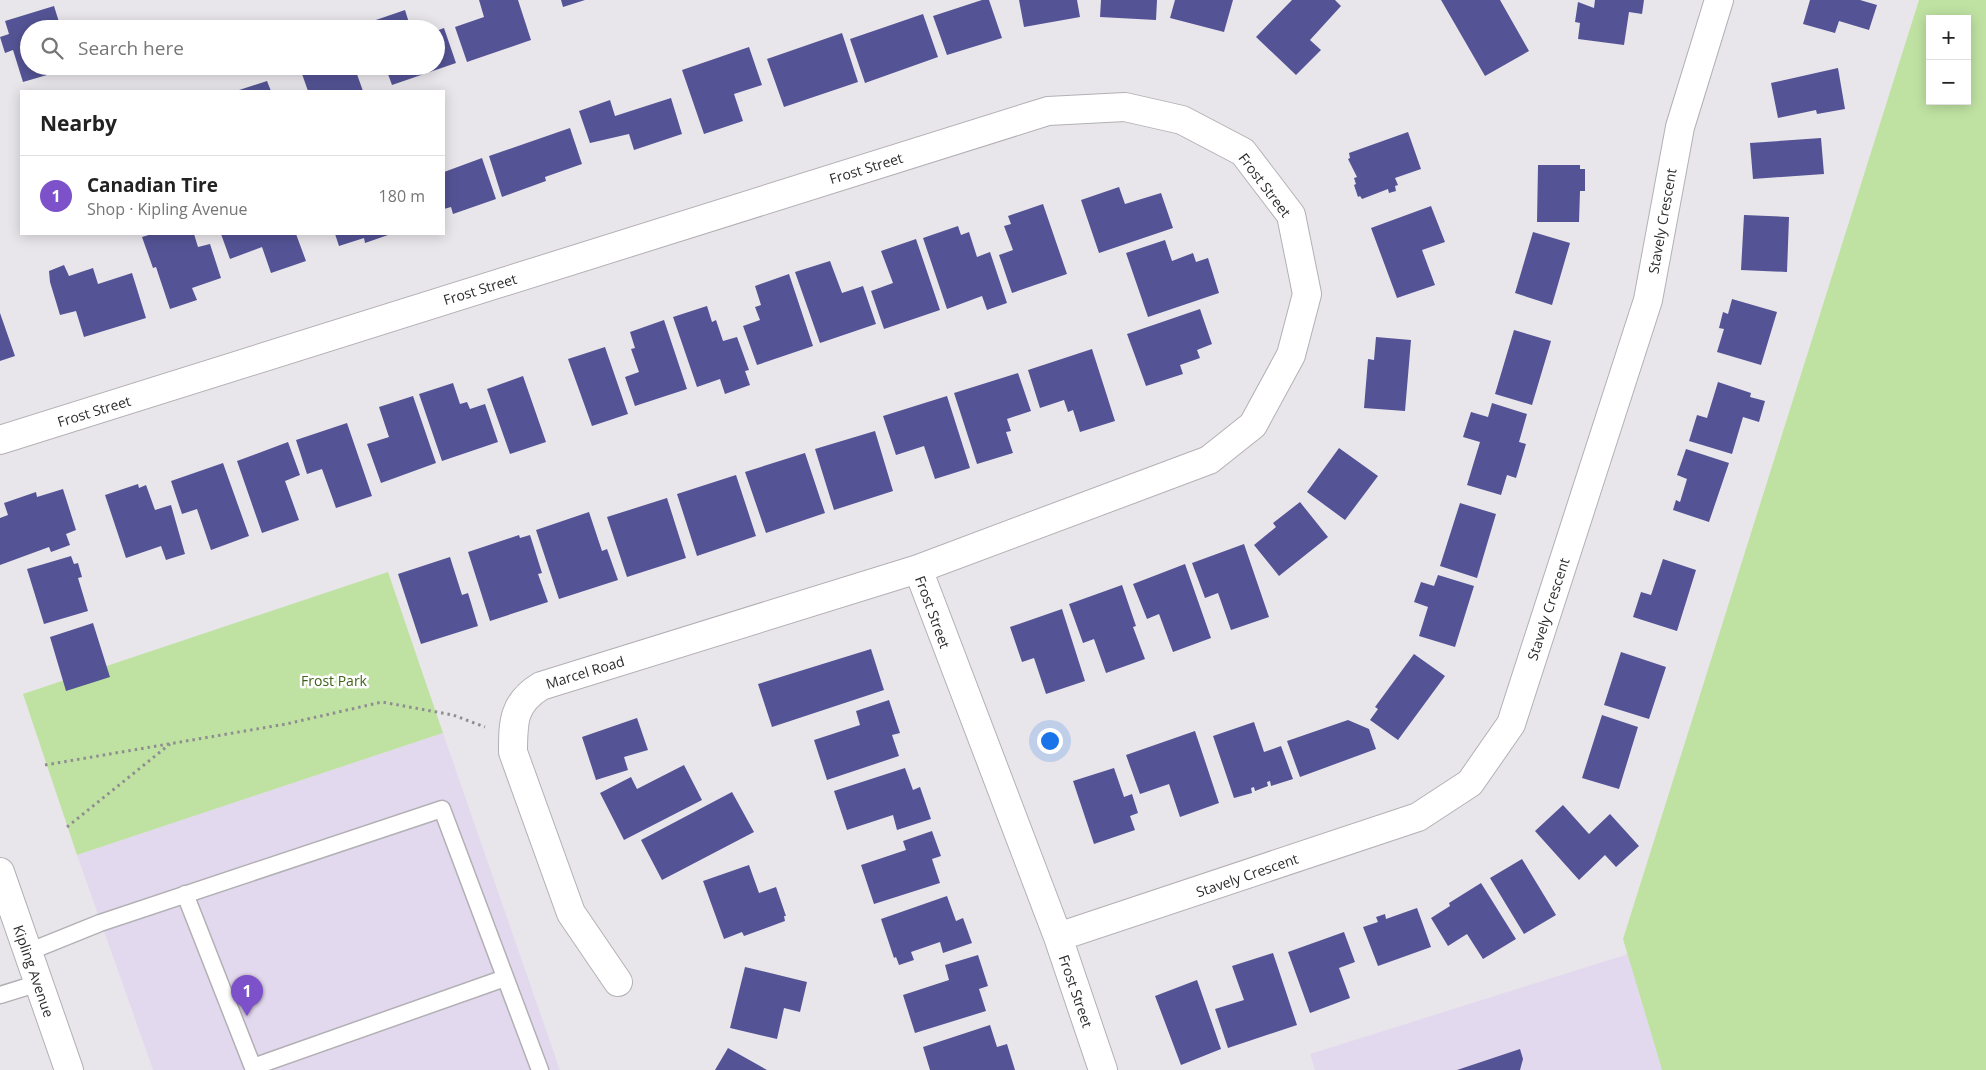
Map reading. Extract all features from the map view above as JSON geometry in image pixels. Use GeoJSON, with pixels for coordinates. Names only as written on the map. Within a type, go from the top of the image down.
{"type":"FeatureCollection","features":[{"type":"Feature","properties":{"kind":"street","name":"Stavely Crescent"},"geometry":{"type":"LineString","coordinates":[[1058,937],[1418,817],[1470,783],[1511,724],[1648,300],[1680,127],[1719,0]]}},
{"type":"Feature","properties":{"kind":"street","name":"Frost Street"},"geometry":{"type":"LineString","coordinates":[[0,440],[1048,111],[1125,107],[1182,120],[1243,152],[1291,215],[1307,294],[1292,355],[1253,425],[1209,460],[918,569],[1058,937],[1103,1070]]}},
{"type":"Feature","properties":{"kind":"street","name":"Marcel Road"},"geometry":{"type":"LineString","coordinates":[[618,982],[571,913],[513,752],[513,737],[518,708],[527,695],[540,686],[918,569]]}},
{"type":"Feature","properties":{"kind":"street","name":"Kipling Avenue"},"geometry":{"type":"LineString","coordinates":[[0,872],[6,908],[28,952],[69,1070]]}},
{"type":"Feature","properties":{"kind":"lane"},"geometry":{"type":"LineString","coordinates":[[28,952],[100,922],[442,809],[540,1070]]}},
{"type":"Feature","properties":{"kind":"lane"},"geometry":{"type":"LineString","coordinates":[[186,894],[254,1069],[505,978]]}},
{"type":"Feature","properties":{"kind":"lane"},"geometry":{"type":"LineString","coordinates":[[0,995],[38,983]]}},
{"type":"Feature","properties":{"kind":"path"},"geometry":{"type":"LineString","coordinates":[[45,766],[286,724],[382,702],[453,715],[513,737]]}},
{"type":"Feature","properties":{"kind":"path"},"geometry":{"type":"LineString","coordinates":[[67,827],[171,744]]}},
{"type":"Feature","properties":{"kind":"shaded area"},"geometry":{"type":"Polygon","coordinates":[[[443,733],[560,1070],[153,1070],[77,855],[443,733]]]}},
{"type":"Feature","properties":{"kind":"shaded area"},"geometry":{"type":"Polygon","coordinates":[[[1628,954],[1662,1070],[1315,1070],[1310,1054],[1628,954]]]}},
{"type":"Feature","properties":{"kind":"green space"},"geometry":{"type":"Polygon","coordinates":[[[1919,0],[1986,0],[1986,1070],[1662,1070],[1623,939],[1919,0]]]}},
{"type":"Feature","properties":{"kind":"green space","name":"Frost Park"},"geometry":{"type":"Polygon","coordinates":[[[388,572],[443,733],[77,855],[23,694],[388,572]]]}},
{"type":"Feature","properties":{"kind":"building"},"geometry":{"type":"Polygon","coordinates":[[[479,0],[518,0],[531,40],[467,62],[455,27],[484,17],[479,0]]]}},
{"type":"Feature","properties":{"kind":"building"},"geometry":{"type":"Polygon","coordinates":[[[561,0],[585,0],[563,7],[561,0]]]}},
{"type":"Feature","properties":{"kind":"building"},"geometry":{"type":"Polygon","coordinates":[[[982,0],[989,0],[1002,38],[947,55],[933,16],[982,0]]]}},
{"type":"Feature","properties":{"kind":"building"},"geometry":{"type":"Polygon","coordinates":[[[1019,0],[1077,0],[1080,17],[1024,27],[1019,0]]]}},
{"type":"Feature","properties":{"kind":"building"},"geometry":{"type":"Polygon","coordinates":[[[1101,0],[1157,0],[1156,20],[1100,17],[1101,0]]]}},
{"type":"Feature","properties":{"kind":"building"},"geometry":{"type":"Polygon","coordinates":[[[1175,0],[1233,0],[1224,32],[1170,18],[1175,0]]]}},
{"type":"Feature","properties":{"kind":"building"},"geometry":{"type":"Polygon","coordinates":[[[1292,0],[1335,0],[1341,6],[1310,40],[1321,50],[1296,75],[1256,37],[1292,0]]]}},
{"type":"Feature","properties":{"kind":"building"},"geometry":{"type":"Polygon","coordinates":[[[1441,0],[1500,0],[1529,51],[1485,76],[1441,0]]]}},
{"type":"Feature","properties":{"kind":"building"},"geometry":{"type":"Polygon","coordinates":[[[1595,0],[1644,0],[1642,14],[1629,12],[1624,45],[1578,39],[1580,23],[1575,22],[1578,2],[1594,8],[1595,0]]]}},
{"type":"Feature","properties":{"kind":"building"},"geometry":{"type":"Polygon","coordinates":[[[1810,0],[1860,0],[1877,5],[1869,30],[1839,21],[1835,33],[1803,24],[1810,0]]]}},
{"type":"Feature","properties":{"kind":"building"},"geometry":{"type":"Polygon","coordinates":[[[54,6],[58,20],[20,20],[20,72],[13,50],[5,53],[0,37],[9,34],[5,21],[54,6]]]}},
{"type":"Feature","properties":{"kind":"building"},"geometry":{"type":"Polygon","coordinates":[[[405,10],[408,20],[376,20],[405,10]]]}},
{"type":"Feature","properties":{"kind":"building"},"geometry":{"type":"Polygon","coordinates":[[[923,14],[938,57],[865,83],[850,39],[923,14]]]}},
{"type":"Feature","properties":{"kind":"building"},"geometry":{"type":"Polygon","coordinates":[[[445,31],[456,63],[445,67],[445,31]]]}},
{"type":"Feature","properties":{"kind":"building"},"geometry":{"type":"Polygon","coordinates":[[[842,33],[858,82],[784,107],[767,59],[842,33]]]}},
{"type":"Feature","properties":{"kind":"building"},"geometry":{"type":"Polygon","coordinates":[[[749,47],[762,85],[734,94],[743,121],[704,134],[682,70],[749,47]]]}},
{"type":"Feature","properties":{"kind":"building"},"geometry":{"type":"Polygon","coordinates":[[[1838,68],[1845,109],[1817,114],[1816,110],[1778,118],[1771,83],[1838,68]]]}},
{"type":"Feature","properties":{"kind":"building"},"geometry":{"type":"Polygon","coordinates":[[[21,75],[47,75],[23,82],[21,75]]]}},
{"type":"Feature","properties":{"kind":"building"},"geometry":{"type":"Polygon","coordinates":[[[302,75],[357,75],[363,90],[308,90],[302,75]]]}},
{"type":"Feature","properties":{"kind":"building"},"geometry":{"type":"Polygon","coordinates":[[[388,75],[421,75],[392,85],[388,75]]]}},
{"type":"Feature","properties":{"kind":"building"},"geometry":{"type":"Polygon","coordinates":[[[267,81],[271,90],[239,90],[267,81]]]}},
{"type":"Feature","properties":{"kind":"building"},"geometry":{"type":"Polygon","coordinates":[[[671,98],[682,134],[634,150],[629,134],[590,143],[579,111],[610,100],[615,116],[671,98]]]}},
{"type":"Feature","properties":{"kind":"building"},"geometry":{"type":"Polygon","coordinates":[[[570,128],[582,164],[545,177],[546,181],[502,197],[489,156],[570,128]]]}},
{"type":"Feature","properties":{"kind":"building"},"geometry":{"type":"Polygon","coordinates":[[[1408,132],[1421,169],[1395,178],[1398,185],[1395,186],[1396,191],[1389,193],[1388,189],[1362,199],[1360,196],[1358,197],[1354,185],[1356,184],[1354,178],[1357,177],[1348,159],[1350,158],[1349,153],[1408,132]]]}},
{"type":"Feature","properties":{"kind":"building"},"geometry":{"type":"Polygon","coordinates":[[[1821,138],[1824,174],[1753,179],[1750,143],[1821,138]]]}},
{"type":"Feature","properties":{"kind":"building"},"geometry":{"type":"Polygon","coordinates":[[[482,158],[496,199],[453,214],[451,207],[445,209],[445,172],[482,158]]]}},
{"type":"Feature","properties":{"kind":"building"},"geometry":{"type":"Polygon","coordinates":[[[1538,165],[1580,165],[1580,169],[1585,169],[1585,191],[1580,191],[1579,222],[1537,222],[1538,165]]]}},
{"type":"Feature","properties":{"kind":"building"},"geometry":{"type":"Polygon","coordinates":[[[1119,187],[1125,204],[1161,193],[1173,228],[1099,253],[1081,200],[1119,187]]]}},
{"type":"Feature","properties":{"kind":"building"},"geometry":{"type":"Polygon","coordinates":[[[1043,204],[1067,274],[1012,293],[999,255],[1013,250],[1004,226],[1011,224],[1008,216],[1043,204]]]}},
{"type":"Feature","properties":{"kind":"building"},"geometry":{"type":"Polygon","coordinates":[[[1431,206],[1445,242],[1422,250],[1435,285],[1397,298],[1371,228],[1431,206]]]}},
{"type":"Feature","properties":{"kind":"building"},"geometry":{"type":"Polygon","coordinates":[[[1744,215],[1789,217],[1787,272],[1741,270],[1744,215]]]}},
{"type":"Feature","properties":{"kind":"building"},"geometry":{"type":"Polygon","coordinates":[[[958,226],[961,235],[969,232],[977,257],[990,252],[1007,303],[987,310],[982,296],[947,309],[923,238],[958,226]]]}},
{"type":"Feature","properties":{"kind":"building"},"geometry":{"type":"Polygon","coordinates":[[[1533,232],[1570,243],[1552,305],[1515,293],[1533,232]]]}},
{"type":"Feature","properties":{"kind":"building"},"geometry":{"type":"Polygon","coordinates":[[[149,235],[194,235],[198,247],[210,244],[221,278],[192,288],[197,300],[170,309],[156,267],[153,268],[142,237],[149,235]]]}},
{"type":"Feature","properties":{"kind":"building"},"geometry":{"type":"Polygon","coordinates":[[[221,235],[296,235],[306,261],[271,273],[262,247],[230,259],[221,235]]]}},
{"type":"Feature","properties":{"kind":"building"},"geometry":{"type":"Polygon","coordinates":[[[335,235],[388,235],[365,243],[364,238],[339,246],[335,235]]]}},
{"type":"Feature","properties":{"kind":"building"},"geometry":{"type":"Polygon","coordinates":[[[916,239],[940,310],[884,329],[871,291],[893,283],[881,251],[916,239]]]}},
{"type":"Feature","properties":{"kind":"building"},"geometry":{"type":"Polygon","coordinates":[[[1165,240],[1172,261],[1193,253],[1196,262],[1208,258],[1219,293],[1148,317],[1126,253],[1165,240]]]}},
{"type":"Feature","properties":{"kind":"building"},"geometry":{"type":"Polygon","coordinates":[[[830,261],[842,293],[863,286],[876,324],[820,343],[795,272],[830,261]]]}},
{"type":"Feature","properties":{"kind":"building"},"geometry":{"type":"Polygon","coordinates":[[[64,265],[69,276],[93,268],[98,284],[132,273],[146,318],[84,337],[76,311],[60,315],[50,282],[49,271],[64,265]]]}},
{"type":"Feature","properties":{"kind":"building"},"geometry":{"type":"Polygon","coordinates":[[[789,274],[813,346],[757,365],[743,326],[760,320],[755,307],[761,305],[755,286],[789,274]]]}},
{"type":"Feature","properties":{"kind":"building"},"geometry":{"type":"Polygon","coordinates":[[[1732,299],[1777,312],[1761,365],[1717,352],[1724,329],[1719,328],[1723,312],[1728,314],[1732,299]]]}},
{"type":"Feature","properties":{"kind":"building"},"geometry":{"type":"Polygon","coordinates":[[[707,306],[712,322],[716,320],[723,341],[737,337],[749,370],[745,371],[750,385],[725,394],[720,379],[697,387],[673,317],[707,306]]]}},
{"type":"Feature","properties":{"kind":"building"},"geometry":{"type":"Polygon","coordinates":[[[1200,309],[1212,344],[1197,350],[1200,358],[1180,365],[1183,374],[1146,386],[1127,334],[1200,309]]]}},
{"type":"Feature","properties":{"kind":"building"},"geometry":{"type":"Polygon","coordinates":[[[0,313],[15,356],[0,361],[0,313]]]}},
{"type":"Feature","properties":{"kind":"building"},"geometry":{"type":"Polygon","coordinates":[[[664,320],[687,389],[635,406],[625,377],[639,372],[631,349],[635,348],[630,332],[664,320]]]}},
{"type":"Feature","properties":{"kind":"building"},"geometry":{"type":"Polygon","coordinates":[[[1514,330],[1551,341],[1532,405],[1495,394],[1514,330]]]}},
{"type":"Feature","properties":{"kind":"building"},"geometry":{"type":"Polygon","coordinates":[[[1376,337],[1411,340],[1405,411],[1364,408],[1368,359],[1374,360],[1376,337]]]}},
{"type":"Feature","properties":{"kind":"building"},"geometry":{"type":"Polygon","coordinates":[[[605,347],[628,414],[592,426],[568,359],[605,347]]]}},
{"type":"Feature","properties":{"kind":"building"},"geometry":{"type":"Polygon","coordinates":[[[1092,349],[1115,421],[1080,432],[1073,410],[1068,412],[1064,400],[1040,408],[1028,370],[1092,349]]]}},
{"type":"Feature","properties":{"kind":"building"},"geometry":{"type":"Polygon","coordinates":[[[1018,373],[1031,411],[1007,419],[1011,431],[1006,432],[1013,453],[977,464],[954,393],[1018,373]]]}},
{"type":"Feature","properties":{"kind":"building"},"geometry":{"type":"Polygon","coordinates":[[[523,376],[546,442],[510,454],[487,389],[523,376]]]}},
{"type":"Feature","properties":{"kind":"building"},"geometry":{"type":"Polygon","coordinates":[[[1718,382],[1751,393],[1750,397],[1765,401],[1759,422],[1743,417],[1732,454],[1689,441],[1697,415],[1707,418],[1718,382]]]}},
{"type":"Feature","properties":{"kind":"building"},"geometry":{"type":"Polygon","coordinates":[[[453,383],[460,404],[467,402],[470,409],[485,404],[498,442],[442,461],[419,394],[453,383]]]}},
{"type":"Feature","properties":{"kind":"building"},"geometry":{"type":"Polygon","coordinates":[[[413,396],[436,463],[381,483],[367,444],[389,437],[379,407],[413,396]]]}},
{"type":"Feature","properties":{"kind":"building"},"geometry":{"type":"Polygon","coordinates":[[[947,396],[970,468],[935,479],[924,446],[896,455],[883,416],[947,396]]]}},
{"type":"Feature","properties":{"kind":"building"},"geometry":{"type":"Polygon","coordinates":[[[1492,403],[1527,414],[1519,442],[1526,444],[1516,478],[1507,475],[1501,495],[1467,485],[1480,442],[1463,437],[1471,412],[1488,417],[1492,403]]]}},
{"type":"Feature","properties":{"kind":"building"},"geometry":{"type":"Polygon","coordinates":[[[347,423],[372,496],[336,508],[322,469],[307,474],[296,440],[347,423]]]}},
{"type":"Feature","properties":{"kind":"building"},"geometry":{"type":"Polygon","coordinates":[[[875,431],[893,491],[834,510],[815,449],[875,431]]]}},
{"type":"Feature","properties":{"kind":"building"},"geometry":{"type":"Polygon","coordinates":[[[288,442],[300,475],[285,481],[299,520],[262,533],[237,461],[288,442]]]}},
{"type":"Feature","properties":{"kind":"building"},"geometry":{"type":"Polygon","coordinates":[[[1339,448],[1378,476],[1345,520],[1307,492],[1339,448]]]}},
{"type":"Feature","properties":{"kind":"building"},"geometry":{"type":"Polygon","coordinates":[[[1686,449],[1729,463],[1709,522],[1673,510],[1676,500],[1680,502],[1687,479],[1677,475],[1686,449]]]}},
{"type":"Feature","properties":{"kind":"building"},"geometry":{"type":"Polygon","coordinates":[[[805,453],[825,513],[766,533],[745,472],[805,453]]]}},
{"type":"Feature","properties":{"kind":"building"},"geometry":{"type":"Polygon","coordinates":[[[223,463],[249,536],[211,550],[197,509],[182,514],[171,481],[223,463]]]}},
{"type":"Feature","properties":{"kind":"building"},"geometry":{"type":"Polygon","coordinates":[[[736,475],[756,536],[697,556],[677,494],[736,475]]]}},
{"type":"Feature","properties":{"kind":"building"},"geometry":{"type":"Polygon","coordinates":[[[138,484],[139,488],[146,485],[155,510],[171,505],[185,554],[166,560],[161,546],[126,558],[105,495],[138,484]]]}},
{"type":"Feature","properties":{"kind":"building"},"geometry":{"type":"Polygon","coordinates":[[[63,489],[76,530],[66,534],[70,545],[51,552],[49,547],[0,565],[0,518],[8,515],[4,503],[36,492],[37,497],[63,489]]]}},
{"type":"Feature","properties":{"kind":"building"},"geometry":{"type":"Polygon","coordinates":[[[667,498],[686,558],[627,577],[607,517],[667,498]]]}},
{"type":"Feature","properties":{"kind":"building"},"geometry":{"type":"Polygon","coordinates":[[[1300,502],[1328,537],[1279,576],[1254,545],[1276,527],[1273,523],[1300,502]]]}},
{"type":"Feature","properties":{"kind":"building"},"geometry":{"type":"Polygon","coordinates":[[[1460,503],[1496,514],[1477,578],[1440,566],[1460,503]]]}},
{"type":"Feature","properties":{"kind":"building"},"geometry":{"type":"Polygon","coordinates":[[[589,512],[602,551],[607,549],[618,580],[559,599],[536,530],[589,512]]]}},
{"type":"Feature","properties":{"kind":"building"},"geometry":{"type":"Polygon","coordinates":[[[519,535],[520,538],[530,535],[542,573],[538,574],[548,602],[490,621],[468,552],[519,535]]]}},
{"type":"Feature","properties":{"kind":"building"},"geometry":{"type":"Polygon","coordinates":[[[1244,544],[1269,617],[1231,630],[1218,593],[1205,598],[1192,563],[1244,544]]]}},
{"type":"Feature","properties":{"kind":"building"},"geometry":{"type":"Polygon","coordinates":[[[71,556],[74,564],[78,563],[82,577],[78,578],[88,611],[44,624],[27,569],[71,556]]]}},
{"type":"Feature","properties":{"kind":"building"},"geometry":{"type":"Polygon","coordinates":[[[450,557],[462,595],[468,593],[478,626],[421,644],[398,574],[450,557]]]}},
{"type":"Feature","properties":{"kind":"building"},"geometry":{"type":"Polygon","coordinates":[[[1663,559],[1696,570],[1677,631],[1633,617],[1641,592],[1651,595],[1663,559]]]}},
{"type":"Feature","properties":{"kind":"building"},"geometry":{"type":"Polygon","coordinates":[[[1185,564],[1211,638],[1173,652],[1159,614],[1147,619],[1133,584],[1185,564]]]}},
{"type":"Feature","properties":{"kind":"building"},"geometry":{"type":"Polygon","coordinates":[[[1438,575],[1474,586],[1455,647],[1419,636],[1428,607],[1414,602],[1421,582],[1434,586],[1438,575]]]}},
{"type":"Feature","properties":{"kind":"building"},"geometry":{"type":"Polygon","coordinates":[[[1122,585],[1136,626],[1133,627],[1145,659],[1106,673],[1094,639],[1083,643],[1069,604],[1122,585]]]}},
{"type":"Feature","properties":{"kind":"building"},"geometry":{"type":"Polygon","coordinates":[[[1062,609],[1085,681],[1046,694],[1034,658],[1022,662],[1010,627],[1062,609]]]}},
{"type":"Feature","properties":{"kind":"building"},"geometry":{"type":"Polygon","coordinates":[[[93,623],[110,677],[66,691],[50,637],[93,623]]]}},
{"type":"Feature","properties":{"kind":"building"},"geometry":{"type":"Polygon","coordinates":[[[871,649],[884,690],[772,727],[758,684],[871,649]]]}},
{"type":"Feature","properties":{"kind":"building"},"geometry":{"type":"Polygon","coordinates":[[[1621,652],[1666,667],[1649,719],[1604,705],[1621,652]]]}},
{"type":"Feature","properties":{"kind":"building"},"geometry":{"type":"Polygon","coordinates":[[[1414,654],[1445,676],[1398,740],[1370,720],[1378,709],[1375,707],[1414,654]]]}},
{"type":"Feature","properties":{"kind":"building"},"geometry":{"type":"Polygon","coordinates":[[[889,700],[900,733],[892,735],[899,756],[827,780],[814,740],[860,725],[856,711],[889,700]]]}},
{"type":"Feature","properties":{"kind":"building"},"geometry":{"type":"Polygon","coordinates":[[[1602,715],[1638,727],[1619,789],[1582,778],[1602,715]]]}},
{"type":"Feature","properties":{"kind":"building"},"geometry":{"type":"Polygon","coordinates":[[[637,718],[648,750],[624,757],[628,770],[596,780],[582,737],[637,718]]]}},
{"type":"Feature","properties":{"kind":"building"},"geometry":{"type":"Polygon","coordinates":[[[1348,720],[1369,729],[1376,749],[1300,777],[1287,741],[1348,720]]]}},
{"type":"Feature","properties":{"kind":"building"},"geometry":{"type":"Polygon","coordinates":[[[1254,722],[1264,752],[1281,746],[1293,779],[1271,786],[1270,781],[1267,782],[1268,786],[1255,791],[1254,787],[1251,788],[1252,793],[1234,798],[1213,736],[1254,722]]]}},
{"type":"Feature","properties":{"kind":"building"},"geometry":{"type":"Polygon","coordinates":[[[1195,731],[1219,803],[1180,817],[1169,784],[1140,794],[1126,755],[1195,731]]]}},
{"type":"Feature","properties":{"kind":"building"},"geometry":{"type":"Polygon","coordinates":[[[684,765],[702,800],[624,840],[600,793],[631,777],[637,789],[684,765]]]}},
{"type":"Feature","properties":{"kind":"building"},"geometry":{"type":"Polygon","coordinates":[[[905,768],[913,790],[920,787],[931,819],[897,830],[893,815],[847,830],[834,791],[905,768]]]}},
{"type":"Feature","properties":{"kind":"building"},"geometry":{"type":"Polygon","coordinates":[[[1114,768],[1124,797],[1132,794],[1138,813],[1130,816],[1135,830],[1094,844],[1073,781],[1114,768]]]}},
{"type":"Feature","properties":{"kind":"building"},"geometry":{"type":"Polygon","coordinates":[[[732,792],[754,832],[662,880],[641,840],[732,792]]]}},
{"type":"Feature","properties":{"kind":"building"},"geometry":{"type":"Polygon","coordinates":[[[1563,805],[1589,834],[1610,814],[1639,846],[1616,867],[1605,855],[1579,880],[1535,831],[1563,805]]]}},
{"type":"Feature","properties":{"kind":"building"},"geometry":{"type":"Polygon","coordinates":[[[932,831],[941,856],[932,859],[940,883],[874,904],[861,865],[906,850],[903,841],[932,831]]]}},
{"type":"Feature","properties":{"kind":"building"},"geometry":{"type":"Polygon","coordinates":[[[1522,859],[1556,915],[1524,934],[1490,878],[1522,859]]]}},
{"type":"Feature","properties":{"kind":"building"},"geometry":{"type":"Polygon","coordinates":[[[749,865],[759,893],[776,887],[786,916],[784,916],[785,921],[744,936],[742,932],[724,939],[703,881],[749,865]]]}},
{"type":"Feature","properties":{"kind":"building"},"geometry":{"type":"Polygon","coordinates":[[[1481,883],[1516,939],[1483,959],[1467,934],[1448,946],[1431,918],[1450,906],[1449,903],[1481,883]]]}},
{"type":"Feature","properties":{"kind":"building"},"geometry":{"type":"Polygon","coordinates":[[[947,896],[956,921],[963,918],[972,943],[943,953],[940,942],[911,952],[914,960],[899,965],[896,957],[894,958],[881,919],[947,896]]]}},
{"type":"Feature","properties":{"kind":"building"},"geometry":{"type":"Polygon","coordinates":[[[1417,908],[1431,947],[1378,966],[1363,927],[1378,922],[1376,917],[1385,914],[1386,919],[1417,908]]]}},
{"type":"Feature","properties":{"kind":"building"},"geometry":{"type":"Polygon","coordinates":[[[1344,932],[1355,962],[1339,968],[1350,998],[1310,1013],[1288,952],[1344,932]]]}},
{"type":"Feature","properties":{"kind":"building"},"geometry":{"type":"Polygon","coordinates":[[[1273,953],[1297,1025],[1228,1048],[1215,1009],[1244,1000],[1232,966],[1273,953]]]}},
{"type":"Feature","properties":{"kind":"building"},"geometry":{"type":"Polygon","coordinates":[[[978,955],[988,986],[979,989],[986,1011],[915,1033],[903,995],[949,980],[945,965],[978,955]]]}},
{"type":"Feature","properties":{"kind":"building"},"geometry":{"type":"Polygon","coordinates":[[[745,967],[807,982],[800,1012],[784,1008],[777,1039],[730,1028],[745,967]]]}},
{"type":"Feature","properties":{"kind":"building"},"geometry":{"type":"Polygon","coordinates":[[[1197,980],[1221,1049],[1181,1065],[1155,996],[1197,980]]]}},
{"type":"Feature","properties":{"kind":"building"},"geometry":{"type":"Polygon","coordinates":[[[990,1025],[997,1047],[1007,1044],[1015,1070],[930,1070],[923,1047],[990,1025]]]}},
{"type":"Feature","properties":{"kind":"building"},"geometry":{"type":"Polygon","coordinates":[[[728,1048],[767,1070],[715,1070],[728,1048]]]}},
{"type":"Feature","properties":{"kind":"building"},"geometry":{"type":"Polygon","coordinates":[[[1520,1049],[1523,1059],[1520,1070],[1457,1070],[1520,1049]]]}},
{"type":"Feature","properties":{"kind":"place","name":"Canadian Tire"},"geometry":{"type":"Point","coordinates":[247,1016]}}]}
